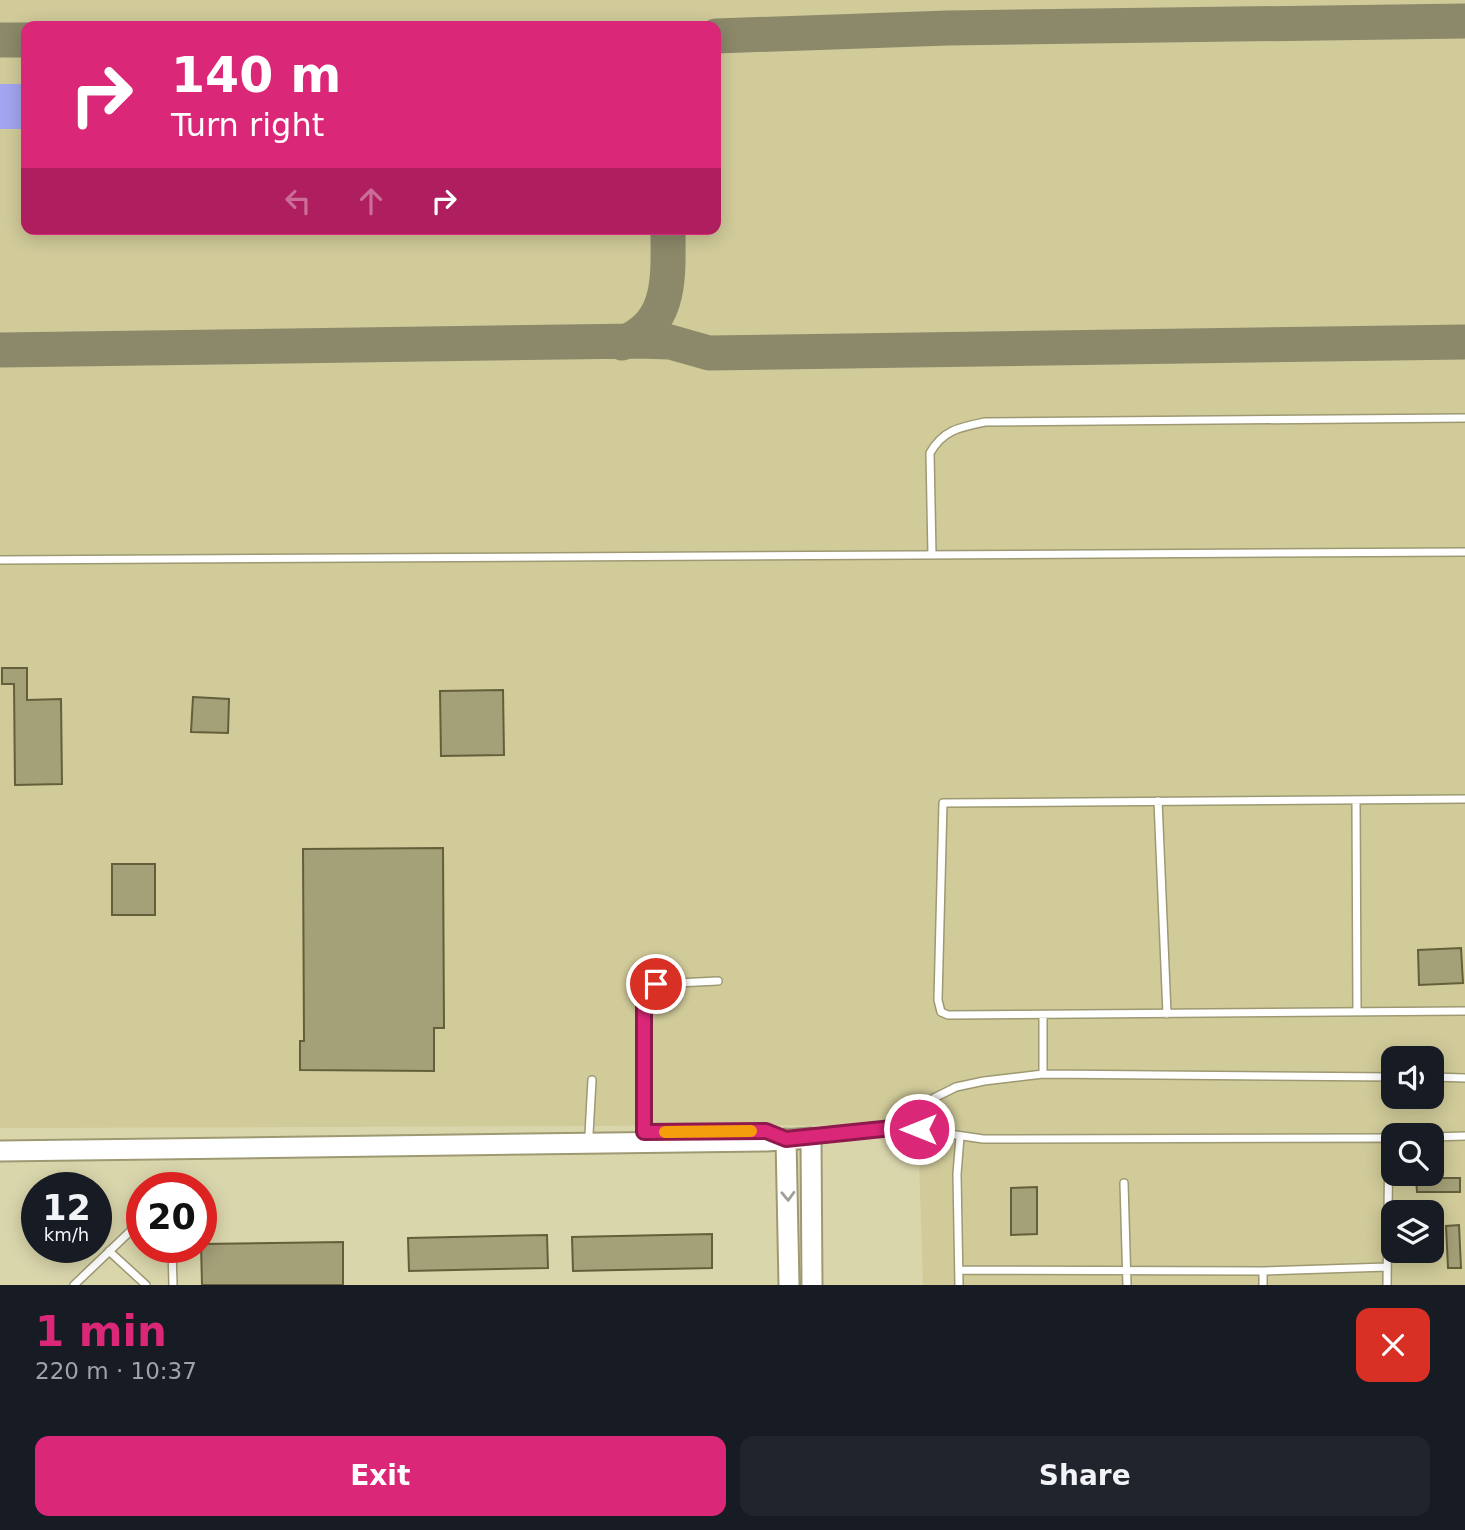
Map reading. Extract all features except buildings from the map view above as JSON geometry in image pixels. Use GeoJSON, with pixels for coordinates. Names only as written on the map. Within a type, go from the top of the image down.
{"type":"FeatureCollection","features":[{"type":"Feature","properties":{"kind":"main road"},"geometry":{"type":"LineString","coordinates":[[0,1138],[766,1131],[786,1139]]}},
{"type":"Feature","properties":{"kind":"main road"},"geometry":{"type":"LineString","coordinates":[[0,1151],[811,1138],[812,1285]]}},
{"type":"Feature","properties":{"kind":"main road"},"geometry":{"type":"LineString","coordinates":[[786,1139],[789,1285]]}},
{"type":"Feature","properties":{"kind":"lane"},"geometry":{"type":"LineString","coordinates":[[932,555],[930,453],[937,440],[953,428],[985,422],[1465,418]]}},
{"type":"Feature","properties":{"kind":"lane"},"geometry":{"type":"LineString","coordinates":[[0,560],[1465,552]]}},
{"type":"Feature","properties":{"kind":"lane"},"geometry":{"type":"LineString","coordinates":[[1465,799],[943,803],[939,1007],[948,1015],[1043,1016],[1465,1011]]}},
{"type":"Feature","properties":{"kind":"lane"},"geometry":{"type":"LineString","coordinates":[[1356,800],[1357,1012]]}},
{"type":"Feature","properties":{"kind":"lane"},"geometry":{"type":"LineString","coordinates":[[1158,802],[1167,1014]]}},
{"type":"Feature","properties":{"kind":"lane"},"geometry":{"type":"LineString","coordinates":[[644,1132],[644,1002],[647,989],[652,985],[718,981]]}},
{"type":"Feature","properties":{"kind":"lane"},"geometry":{"type":"LineString","coordinates":[[1043,1016],[1043,1074]]}},
{"type":"Feature","properties":{"kind":"lane"},"geometry":{"type":"LineString","coordinates":[[902,1127],[934,1098],[956,1087],[984,1080],[1043,1074],[1381,1077]]}},
{"type":"Feature","properties":{"kind":"lane"},"geometry":{"type":"LineString","coordinates":[[1444,1077],[1465,1078]]}},
{"type":"Feature","properties":{"kind":"lane"},"geometry":{"type":"LineString","coordinates":[[589,1134],[592,1080]]}},
{"type":"Feature","properties":{"kind":"lane"},"geometry":{"type":"LineString","coordinates":[[811,1138],[902,1127],[960,1137],[1381,1138]]}},
{"type":"Feature","properties":{"kind":"lane"},"geometry":{"type":"LineString","coordinates":[[1444,1137],[1465,1136]]}},
{"type":"Feature","properties":{"kind":"lane"},"geometry":{"type":"LineString","coordinates":[[959,1285],[957,1174],[960,1137]]}},
{"type":"Feature","properties":{"kind":"lane"},"geometry":{"type":"LineString","coordinates":[[1124,1183],[1127,1285]]}},
{"type":"Feature","properties":{"kind":"lane"},"geometry":{"type":"LineString","coordinates":[[1387,1285],[1390,1186]]}},
{"type":"Feature","properties":{"kind":"lane"},"geometry":{"type":"LineString","coordinates":[[112,1249],[126,1236]]}},
{"type":"Feature","properties":{"kind":"lane"},"geometry":{"type":"LineString","coordinates":[[112,1253],[146,1285]]}},
{"type":"Feature","properties":{"kind":"lane"},"geometry":{"type":"LineString","coordinates":[[74,1285],[97,1263]]}},
{"type":"Feature","properties":{"kind":"lane"},"geometry":{"type":"LineString","coordinates":[[172,1263],[173,1285]]}},
{"type":"Feature","properties":{"kind":"lane"},"geometry":{"type":"LineString","coordinates":[[959,1270],[1263,1271],[1387,1267]]}},
{"type":"Feature","properties":{"kind":"lane"},"geometry":{"type":"LineString","coordinates":[[1263,1271],[1263,1285]]}},
{"type":"Feature","properties":{"kind":"shaded area"},"geometry":{"type":"Polygon","coordinates":[[[0,0],[1465,0],[1465,1285],[923,1285],[917,1097],[897,1120],[878,1125],[0,1128],[0,0]]]}},
{"type":"Feature","properties":{"kind":"shaded area"},"geometry":{"type":"Polygon","coordinates":[[[0,84],[21,84],[21,129],[0,129],[0,84]]]}},
{"type":"Feature","properties":{"kind":"taxiway"},"geometry":{"type":"LineString","coordinates":[[721,36],[948,28],[1465,21]]}},
{"type":"Feature","properties":{"kind":"taxiway"},"geometry":{"type":"LineString","coordinates":[[0,40],[21,40]]}},
{"type":"Feature","properties":{"kind":"taxiway"},"geometry":{"type":"LineString","coordinates":[[622,343],[639,335],[651,324],[659,311],[667,281],[668,235]]}},
{"type":"Feature","properties":{"kind":"taxiway"},"geometry":{"type":"LineString","coordinates":[[0,350],[639,341],[670,342],[709,353],[1465,342]]}},
{"type":"Feature","properties":{"kind":"slow traffic"},"geometry":{"type":"LineString","coordinates":[[665,1132],[751,1131]]}},
{"type":"Feature","properties":{"kind":"route"},"geometry":{"type":"LineString","coordinates":[[656,984],[649,986],[644,997],[644,1132],[766,1131],[786,1139],[902,1127],[919,1129]]}}]}
